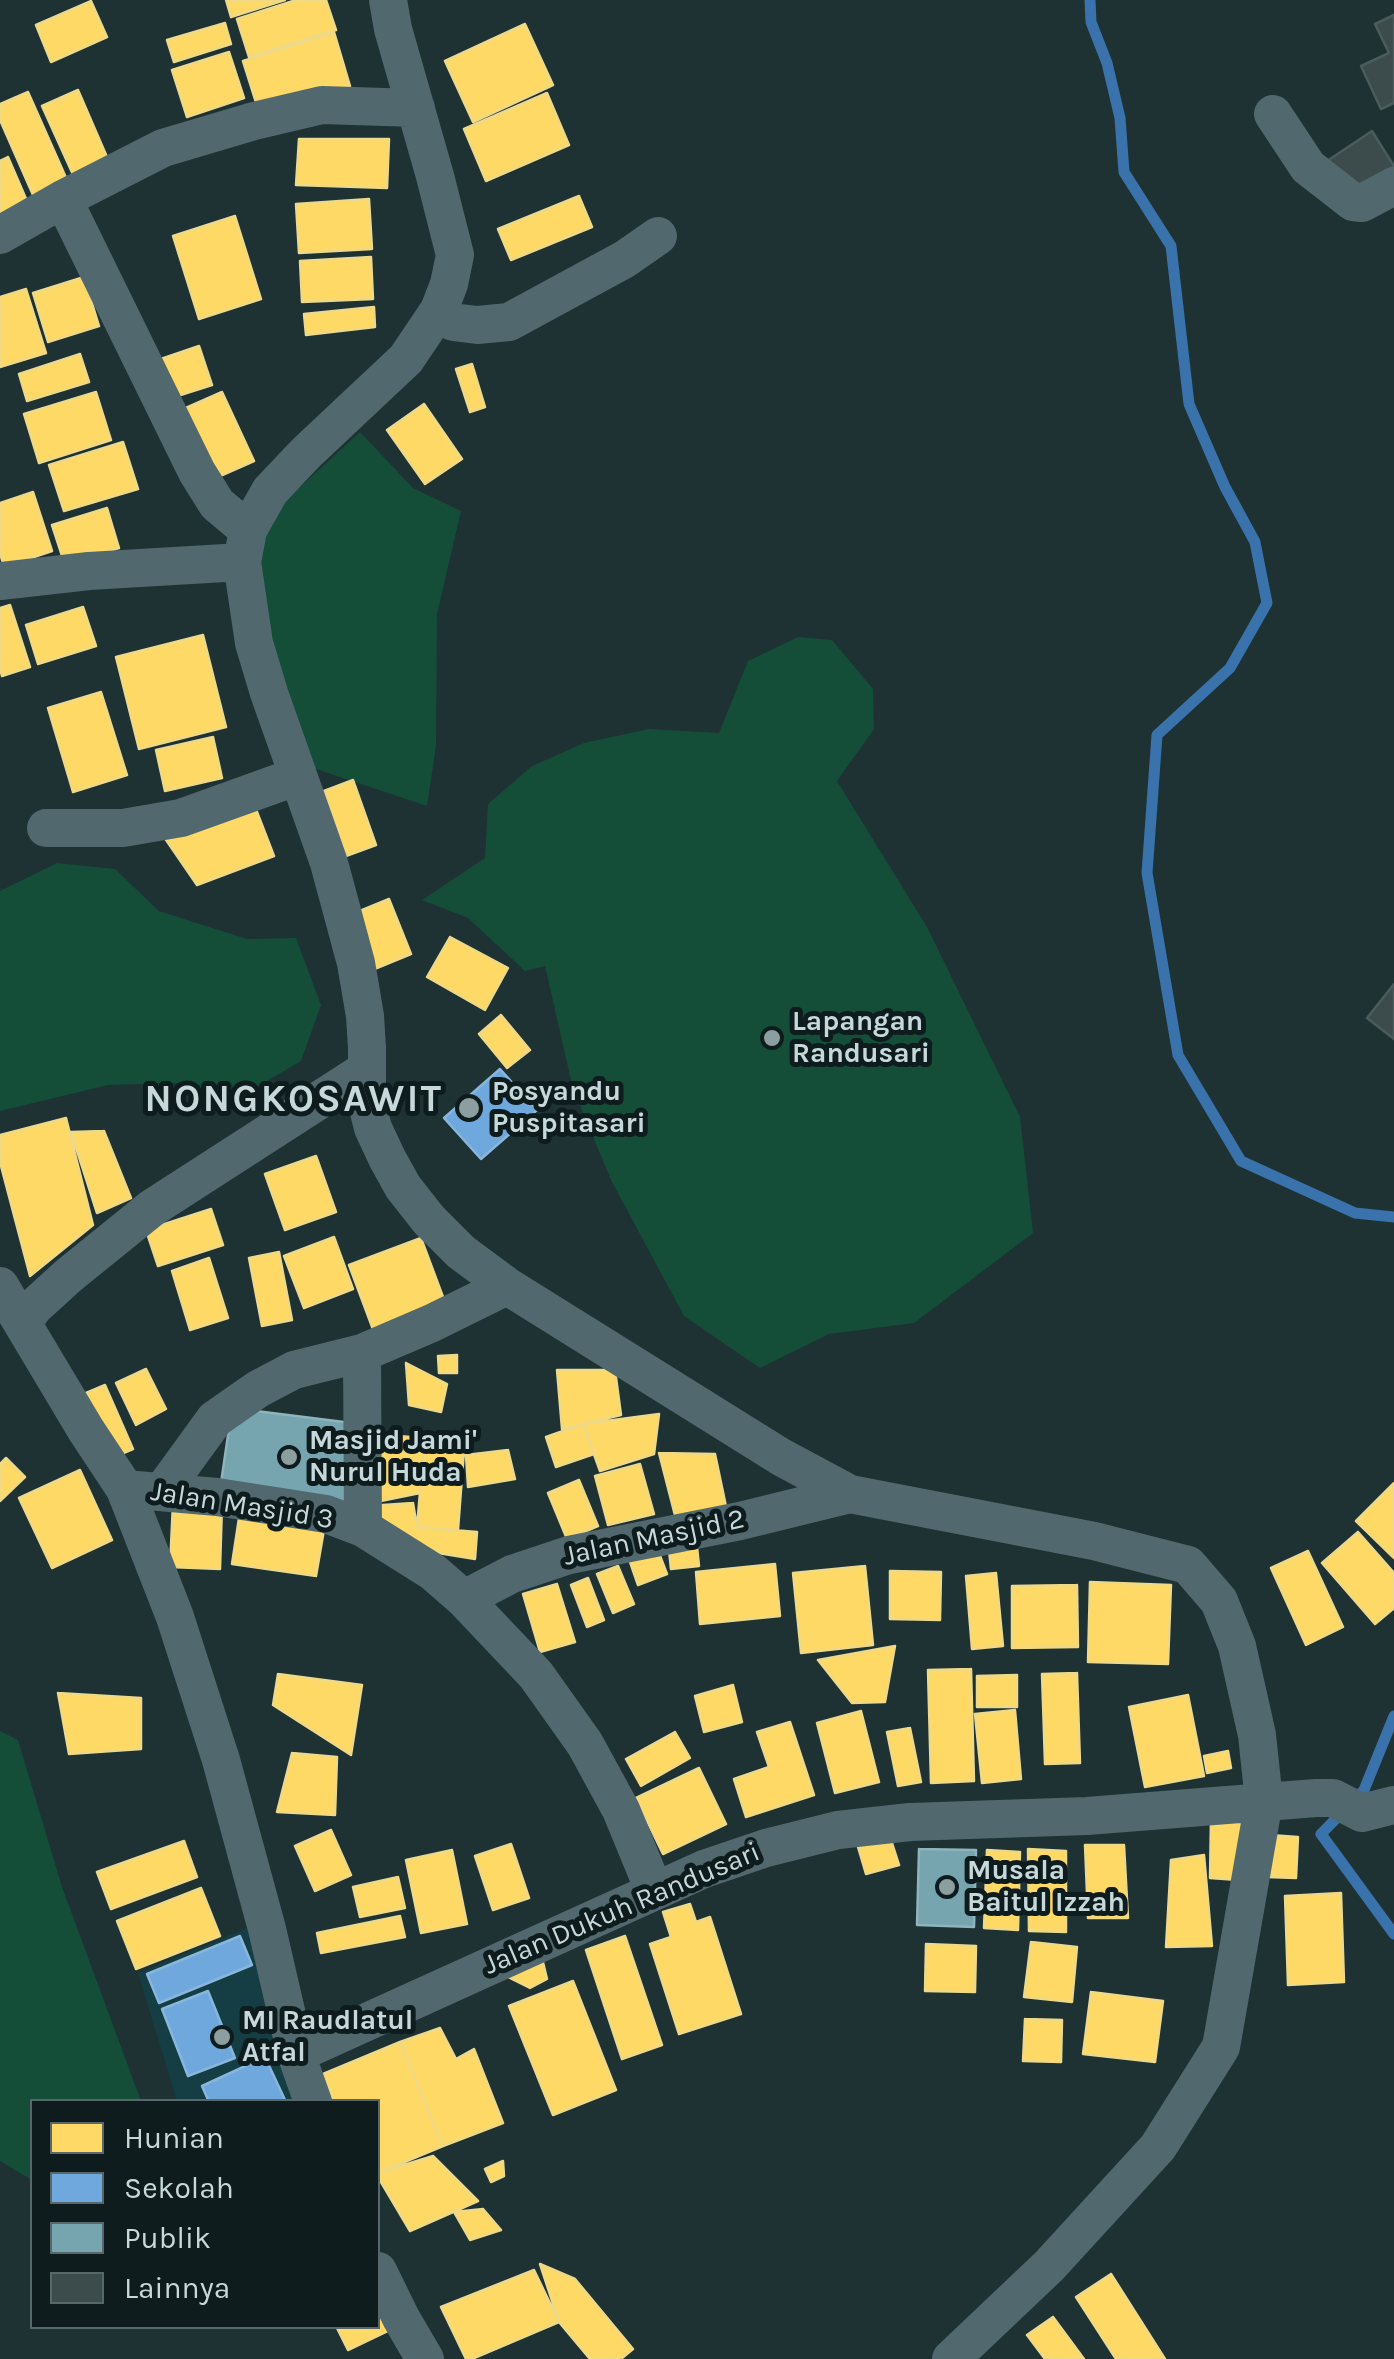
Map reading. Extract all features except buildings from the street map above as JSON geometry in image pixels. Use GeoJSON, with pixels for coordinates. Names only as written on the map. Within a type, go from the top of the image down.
{"type":"FeatureCollection","features":[{"type":"Feature","properties":{"kind":"street"},"geometry":{"type":"LineString","coordinates":[[245,546],[270,491],[406,360],[439,310],[449,284],[455,255],[388,0]]}},
{"type":"Feature","properties":{"kind":"street"},"geometry":{"type":"LineString","coordinates":[[0,235],[164,148],[322,104],[416,108]]}},
{"type":"Feature","properties":{"kind":"street"},"geometry":{"type":"LineString","coordinates":[[1273,114],[1308,167],[1353,202],[1378,195]]}},
{"type":"Feature","properties":{"kind":"street"},"geometry":{"type":"LineString","coordinates":[[64,199],[196,472],[245,546],[254,644],[329,863],[356,963],[367,1048],[367,1104],[373,1128],[403,1187],[428,1220],[461,1252],[507,1286],[780,1456],[850,1494],[1094,1541],[1188,1565],[1219,1602],[1237,1646],[1257,1735],[1264,1802],[1221,2047],[1158,2146],[1049,2266],[952,2359]]}},
{"type":"Feature","properties":{"kind":"street"},"geometry":{"type":"LineString","coordinates":[[439,310],[453,322],[478,326],[510,322],[625,259],[658,236]]}},
{"type":"Feature","properties":{"kind":"street"},"geometry":{"type":"LineString","coordinates":[[0,581],[245,546]]}},
{"type":"Feature","properties":{"kind":"street"},"geometry":{"type":"LineString","coordinates":[[46,828],[123,828],[181,818],[298,776]]}},
{"type":"Feature","properties":{"kind":"street"},"geometry":{"type":"LineString","coordinates":[[22,1323],[68,1276],[152,1208],[366,1070]]}},
{"type":"Feature","properties":{"kind":"street"},"geometry":{"type":"LineString","coordinates":[[0,1286],[86,1430],[143,1491],[175,1617],[222,1760],[296,2054],[312,2099]]}},
{"type":"Feature","properties":{"kind":"street"},"geometry":{"type":"LineString","coordinates":[[143,1491],[215,1418],[258,1389],[294,1370],[362,1353],[507,1286]]}},
{"type":"Feature","properties":{"kind":"street"},"geometry":{"type":"LineString","coordinates":[[362,1353],[362,1528]]}},
{"type":"Feature","properties":{"kind":"street","name":"Jalan Masjid 3"},"geometry":{"type":"LineString","coordinates":[[143,1491],[218,1497],[326,1514],[362,1528],[434,1572],[536,1675],[585,1744],[621,1810],[654,1890]]}},
{"type":"Feature","properties":{"kind":"street","name":"Jalan Masjid 2"},"geometry":{"type":"LineString","coordinates":[[464,1599],[512,1574],[569,1555],[740,1521],[850,1494]]}},
{"type":"Feature","properties":{"kind":"street","name":"Jalan Dukuh Randusari"},"geometry":{"type":"LineString","coordinates":[[296,2054],[704,1869],[838,1830],[910,1822],[1087,1816],[1264,1802],[1363,1805]]}},
{"type":"Feature","properties":{"kind":"street"},"geometry":{"type":"LineString","coordinates":[[380,2275],[425,2359]]}},
{"type":"Feature","properties":{"kind":"shaded area","name":"MI Raudlatul Atfal"},"geometry":{"type":"Polygon","coordinates":[[[259,1923],[303,2099],[176,2099],[138,1973],[259,1923]]]}},
{"type":"Feature","properties":{"kind":"green space"},"geometry":{"type":"Polygon","coordinates":[[[360,432],[413,488],[461,511],[437,614],[436,746],[427,806],[310,767],[276,667],[256,567],[263,521],[360,432]]]}},
{"type":"Feature","properties":{"kind":"green space","name":"Lapangan Randusari"},"geometry":{"type":"Polygon","coordinates":[[[798,637],[832,640],[873,689],[874,729],[837,781],[927,927],[1020,1117],[1033,1233],[914,1323],[829,1334],[760,1368],[684,1316],[612,1182],[573,1089],[545,966],[525,971],[468,918],[422,900],[485,858],[488,804],[532,766],[584,743],[649,729],[719,733],[748,661],[798,637]]]}},
{"type":"Feature","properties":{"kind":"green space"},"geometry":{"type":"Polygon","coordinates":[[[57,863],[115,869],[159,911],[247,939],[296,938],[321,1005],[301,1061],[227,1105],[177,1083],[108,1085],[0,1111],[0,891],[57,863]]]}},
{"type":"Feature","properties":{"kind":"green space"},"geometry":{"type":"Polygon","coordinates":[[[0,1731],[18,1740],[62,1887],[140,2099],[30,2099],[30,2179],[0,2161],[0,1731]]]}},
{"type":"Feature","properties":{"kind":"waterway"},"geometry":{"type":"LineString","coordinates":[[1090,0],[1091,22],[1107,63],[1120,118],[1124,172],[1171,246],[1189,404],[1225,487],[1255,542],[1267,603],[1230,668],[1157,735],[1147,873],[1178,1055],[1241,1161],[1355,1213],[1394,1217]]}},
{"type":"Feature","properties":{"kind":"waterway"},"geometry":{"type":"LineString","coordinates":[[1394,1716],[1364,1790],[1321,1834],[1394,1934]]}},
{"type":"Feature","properties":{"kind":"place","name":"Lapangan Randusari"},"geometry":{"type":"Point","coordinates":[772,1038]}},
{"type":"Feature","properties":{"kind":"place","name":"Posyandu Puspitasari"},"geometry":{"type":"Point","coordinates":[469,1108]}},
{"type":"Feature","properties":{"kind":"place","name":"Masjid Jami' Nurul Huda"},"geometry":{"type":"Point","coordinates":[289,1457]}},
{"type":"Feature","properties":{"kind":"place","name":"Musala Baitul Izzah"},"geometry":{"type":"Point","coordinates":[947,1887]}},
{"type":"Feature","properties":{"kind":"place","name":"MI Raudlatul Atfal"},"geometry":{"type":"Point","coordinates":[222,2037]}},
{"type":"Feature","properties":{"kind":"district","name":"NONGKOSAWIT"},"geometry":{"type":"Point","coordinates":[294,1100]}}]}
